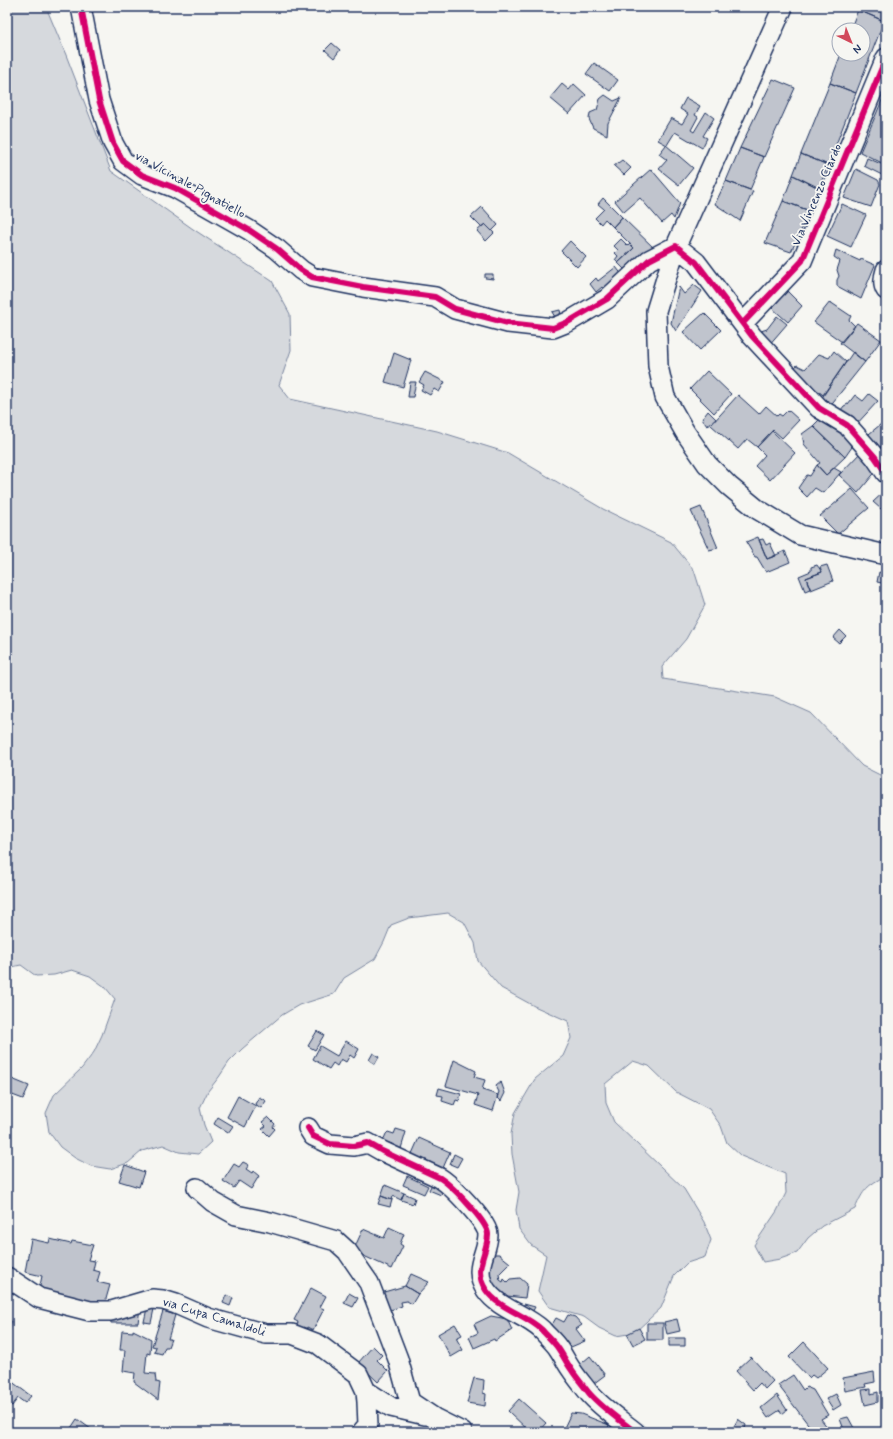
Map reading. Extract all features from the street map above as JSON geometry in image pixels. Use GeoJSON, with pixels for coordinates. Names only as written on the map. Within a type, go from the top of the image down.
{"type":"FeatureCollection","features":[{"type":"Feature","properties":{"kind":"street","name":"via Vicinale Pignatiello"},"geometry":{"type":"LineString","coordinates":[[81,7],[99,100],[113,143],[123,161],[142,175],[175,188],[249,230],[312,277],[435,297],[455,309],[508,323],[553,328],[568,322],[607,299],[650,260],[676,246]]}},
{"type":"Feature","properties":{"kind":"street"},"geometry":{"type":"LineString","coordinates":[[783,7],[676,246],[656,311],[658,366],[665,397],[685,432],[707,464],[729,486],[757,509],[800,535],[886,555]]}},
{"type":"Feature","properties":{"kind":"street","name":"Via Vincenzo Ciardo"},"geometry":{"type":"LineString","coordinates":[[743,323],[802,261],[886,58]]}},
{"type":"Feature","properties":{"kind":"street"},"geometry":{"type":"LineString","coordinates":[[676,246],[696,262],[752,336],[819,408],[847,426],[876,457],[886,473]]}},
{"type":"Feature","properties":{"kind":"street"},"geometry":{"type":"LineString","coordinates":[[886,270],[884,287],[886,290]]}},
{"type":"Feature","properties":{"kind":"street"},"geometry":{"type":"LineString","coordinates":[[308,1128],[313,1136],[330,1144],[354,1146],[368,1143],[440,1178],[460,1194],[485,1224],[489,1233],[480,1272],[480,1279],[486,1290],[496,1301],[540,1329],[558,1347],[571,1370],[590,1394],[635,1432]]}},
{"type":"Feature","properties":{"kind":"street"},"geometry":{"type":"LineString","coordinates":[[197,1188],[213,1202],[236,1215],[270,1222],[336,1241],[347,1251],[369,1282],[398,1359],[410,1402],[434,1418],[462,1432]]}},
{"type":"Feature","properties":{"kind":"street","name":"via Cupa Camaldoli"},"geometry":{"type":"LineString","coordinates":[[7,1277],[39,1298],[90,1311],[111,1311],[152,1299],[163,1300],[208,1318],[266,1334],[292,1334],[318,1344],[358,1374],[366,1392],[368,1424],[362,1432]]}},
{"type":"Feature","properties":{"kind":"street"},"geometry":{"type":"LineString","coordinates":[[366,1392],[391,1407],[434,1418]]}},
{"type":"Feature","properties":{"kind":"shaded area"},"geometry":{"type":"Polygon","coordinates":[[[7,7],[46,7],[111,171],[193,229],[272,281],[290,314],[291,350],[279,385],[290,399],[437,431],[508,453],[603,509],[671,542],[694,570],[705,605],[686,639],[662,667],[663,679],[775,697],[811,713],[862,766],[886,778],[886,1176],[874,1182],[866,1189],[855,1209],[822,1226],[808,1238],[797,1253],[780,1259],[763,1262],[754,1245],[777,1211],[786,1193],[785,1174],[741,1156],[727,1143],[721,1126],[709,1109],[676,1092],[649,1066],[633,1061],[605,1084],[606,1103],[614,1122],[684,1189],[704,1222],[711,1240],[705,1257],[687,1263],[674,1276],[661,1308],[634,1333],[616,1336],[599,1328],[584,1317],[549,1307],[538,1291],[546,1255],[531,1245],[519,1229],[516,1210],[519,1192],[512,1154],[511,1134],[515,1113],[535,1079],[563,1056],[571,1038],[568,1021],[534,1006],[501,988],[478,961],[475,943],[464,922],[448,913],[409,918],[391,925],[375,959],[344,978],[334,994],[299,1005],[282,1015],[242,1049],[229,1062],[208,1091],[200,1108],[204,1125],[211,1142],[198,1154],[179,1152],[163,1145],[142,1151],[128,1163],[110,1169],[91,1166],[75,1158],[60,1147],[49,1132],[46,1113],[54,1095],[82,1068],[94,1052],[115,999],[105,987],[90,976],[72,970],[54,975],[36,976],[21,965],[7,968],[7,877],[11,866],[7,855],[7,7]]]}},
{"type":"Feature","properties":{"kind":"building"},"geometry":{"type":"Polygon","coordinates":[[[859,7],[886,7],[886,17],[884,21],[858,10],[859,7]]]}},
{"type":"Feature","properties":{"kind":"building"},"geometry":{"type":"Polygon","coordinates":[[[858,10],[884,21],[871,54],[871,22],[853,22],[858,10]]]}},
{"type":"Feature","properties":{"kind":"building"},"geometry":{"type":"Polygon","coordinates":[[[332,43],[340,50],[334,58],[325,50],[332,43]]]}},
{"type":"Feature","properties":{"kind":"building"},"geometry":{"type":"Polygon","coordinates":[[[838,62],[868,62],[856,93],[830,83],[838,62]]]}},
{"type":"Feature","properties":{"kind":"building"},"geometry":{"type":"Polygon","coordinates":[[[594,63],[618,80],[610,91],[586,74],[594,63]]]}},
{"type":"Feature","properties":{"kind":"building"},"geometry":{"type":"Polygon","coordinates":[[[773,79],[795,88],[764,157],[740,148],[773,79]]]}},
{"type":"Feature","properties":{"kind":"building"},"geometry":{"type":"Polygon","coordinates":[[[830,83],[856,93],[828,165],[801,154],[830,83]]]}},
{"type":"Feature","properties":{"kind":"building"},"geometry":{"type":"Polygon","coordinates":[[[562,84],[569,90],[574,84],[586,95],[569,114],[550,98],[562,84]]]}},
{"type":"Feature","properties":{"kind":"building"},"geometry":{"type":"Polygon","coordinates":[[[886,91],[886,165],[860,152],[886,91]]]}},
{"type":"Feature","properties":{"kind":"building"},"geometry":{"type":"Polygon","coordinates":[[[605,95],[614,101],[621,98],[608,123],[607,135],[593,128],[589,119],[590,113],[597,110],[600,99],[605,95]]]}},
{"type":"Feature","properties":{"kind":"building"},"geometry":{"type":"Polygon","coordinates":[[[686,98],[700,106],[695,115],[698,117],[691,130],[694,132],[706,112],[714,118],[703,136],[707,138],[702,148],[675,132],[667,145],[658,140],[671,118],[682,124],[688,114],[680,109],[686,98]]]}},
{"type":"Feature","properties":{"kind":"building"},"geometry":{"type":"Polygon","coordinates":[[[666,145],[693,168],[679,185],[659,169],[667,160],[659,154],[666,145]]]}},
{"type":"Feature","properties":{"kind":"building"},"geometry":{"type":"Polygon","coordinates":[[[740,148],[764,157],[750,190],[726,181],[740,148]]]}},
{"type":"Feature","properties":{"kind":"building"},"geometry":{"type":"Polygon","coordinates":[[[801,154],[828,165],[819,188],[793,175],[801,154]]]}},
{"type":"Feature","properties":{"kind":"building"},"geometry":{"type":"Polygon","coordinates":[[[867,158],[886,166],[886,177],[864,166],[867,158]]]}},
{"type":"Feature","properties":{"kind":"building"},"geometry":{"type":"Polygon","coordinates":[[[622,160],[631,168],[624,175],[614,166],[622,160]]]}},
{"type":"Feature","properties":{"kind":"building"},"geometry":{"type":"Polygon","coordinates":[[[651,169],[680,203],[674,219],[671,215],[662,223],[640,198],[624,212],[615,201],[651,169]]]}},
{"type":"Feature","properties":{"kind":"building"},"geometry":{"type":"Polygon","coordinates":[[[856,169],[878,180],[880,184],[871,207],[844,198],[856,169]]]}},
{"type":"Feature","properties":{"kind":"building"},"geometry":{"type":"Polygon","coordinates":[[[793,175],[819,188],[810,211],[783,201],[793,175]]]}},
{"type":"Feature","properties":{"kind":"building"},"geometry":{"type":"Polygon","coordinates":[[[726,181],[753,191],[740,221],[715,204],[726,181]]]}},
{"type":"Feature","properties":{"kind":"building"},"geometry":{"type":"Polygon","coordinates":[[[603,198],[622,217],[613,227],[605,219],[601,224],[595,218],[604,209],[598,204],[603,198]]]}},
{"type":"Feature","properties":{"kind":"building"},"geometry":{"type":"Polygon","coordinates":[[[783,201],[810,211],[791,252],[765,243],[783,201]]]}},
{"type":"Feature","properties":{"kind":"building"},"geometry":{"type":"Polygon","coordinates":[[[842,204],[866,215],[851,247],[827,236],[842,204]]]}},
{"type":"Feature","properties":{"kind":"building"},"geometry":{"type":"Polygon","coordinates":[[[482,207],[498,225],[492,231],[485,224],[481,227],[471,217],[482,207]]]}},
{"type":"Feature","properties":{"kind":"building"},"geometry":{"type":"Polygon","coordinates":[[[622,217],[655,249],[629,274],[618,263],[634,248],[613,227],[622,217]]]}},
{"type":"Feature","properties":{"kind":"building"},"geometry":{"type":"Polygon","coordinates":[[[485,224],[494,233],[486,241],[477,231],[485,224]]]}},
{"type":"Feature","properties":{"kind":"building"},"geometry":{"type":"Polygon","coordinates":[[[621,239],[628,246],[630,244],[634,248],[618,263],[615,260],[618,256],[615,253],[618,250],[614,246],[621,239]]]}},
{"type":"Feature","properties":{"kind":"building"},"geometry":{"type":"Polygon","coordinates":[[[570,241],[586,257],[577,267],[561,251],[570,241]]]}},
{"type":"Feature","properties":{"kind":"building"},"geometry":{"type":"Polygon","coordinates":[[[836,250],[860,261],[861,259],[875,265],[861,299],[837,286],[839,276],[837,270],[840,261],[834,257],[836,250]]]}},
{"type":"Feature","properties":{"kind":"building"},"geometry":{"type":"Polygon","coordinates":[[[616,267],[623,276],[605,291],[602,287],[596,292],[590,284],[596,278],[598,281],[616,267]]]}},
{"type":"Feature","properties":{"kind":"building"},"geometry":{"type":"Polygon","coordinates":[[[485,274],[493,274],[493,279],[485,278],[485,274]]]}},
{"type":"Feature","properties":{"kind":"building"},"geometry":{"type":"Polygon","coordinates":[[[694,285],[702,291],[676,331],[671,323],[679,287],[684,294],[694,285]]]}},
{"type":"Feature","properties":{"kind":"building"},"geometry":{"type":"Polygon","coordinates":[[[787,291],[802,306],[788,322],[772,308],[787,291]]]}},
{"type":"Feature","properties":{"kind":"building"},"geometry":{"type":"Polygon","coordinates":[[[830,302],[851,316],[849,320],[855,326],[842,342],[814,322],[830,302]]]}},
{"type":"Feature","properties":{"kind":"building"},"geometry":{"type":"Polygon","coordinates":[[[560,310],[561,315],[555,317],[552,312],[560,310]]]}},
{"type":"Feature","properties":{"kind":"building"},"geometry":{"type":"Polygon","coordinates":[[[704,313],[721,330],[700,350],[683,332],[704,313]]]}},
{"type":"Feature","properties":{"kind":"building"},"geometry":{"type":"Polygon","coordinates":[[[777,316],[787,324],[768,346],[756,336],[761,331],[767,329],[777,316]]]}},
{"type":"Feature","properties":{"kind":"building"},"geometry":{"type":"Polygon","coordinates":[[[857,323],[881,340],[865,362],[840,343],[857,323]]]}},
{"type":"Feature","properties":{"kind":"building"},"geometry":{"type":"Polygon","coordinates":[[[834,351],[846,362],[823,395],[817,390],[811,393],[790,373],[797,365],[805,369],[819,354],[829,358],[834,351]]]}},
{"type":"Feature","properties":{"kind":"building"},"geometry":{"type":"Polygon","coordinates":[[[853,352],[865,362],[829,407],[819,402],[853,352]]]}},
{"type":"Feature","properties":{"kind":"building"},"geometry":{"type":"Polygon","coordinates":[[[394,353],[411,360],[403,387],[385,382],[394,353]]]}},
{"type":"Feature","properties":{"kind":"building"},"geometry":{"type":"Polygon","coordinates":[[[707,371],[731,394],[714,413],[690,389],[707,371]]]}},
{"type":"Feature","properties":{"kind":"building"},"geometry":{"type":"Polygon","coordinates":[[[425,372],[445,382],[439,392],[434,389],[430,395],[421,390],[424,385],[419,382],[425,372]]]}},
{"type":"Feature","properties":{"kind":"building"},"geometry":{"type":"Polygon","coordinates":[[[410,382],[416,382],[413,397],[408,397],[410,382]]]}},
{"type":"Feature","properties":{"kind":"building"},"geometry":{"type":"Polygon","coordinates":[[[869,394],[878,401],[854,427],[837,415],[855,395],[863,401],[869,394]]]}},
{"type":"Feature","properties":{"kind":"building"},"geometry":{"type":"Polygon","coordinates":[[[738,395],[759,414],[766,406],[777,416],[779,414],[782,416],[788,410],[799,420],[782,438],[773,430],[757,447],[747,439],[738,449],[711,425],[738,395]]]}},
{"type":"Feature","properties":{"kind":"building"},"geometry":{"type":"Polygon","coordinates":[[[708,411],[716,419],[707,426],[702,419],[708,411]]]}},
{"type":"Feature","properties":{"kind":"building"},"geometry":{"type":"Polygon","coordinates":[[[824,415],[854,436],[850,444],[852,447],[845,457],[813,426],[824,415]]]}},
{"type":"Feature","properties":{"kind":"building"},"geometry":{"type":"Polygon","coordinates":[[[886,420],[886,442],[876,451],[864,438],[886,420]]]}},
{"type":"Feature","properties":{"kind":"building"},"geometry":{"type":"Polygon","coordinates":[[[813,426],[845,457],[826,475],[817,465],[820,463],[804,444],[802,434],[813,426]]]}},
{"type":"Feature","properties":{"kind":"building"},"geometry":{"type":"Polygon","coordinates":[[[772,431],[795,453],[770,480],[755,466],[765,455],[757,447],[772,431]]]}},
{"type":"Feature","properties":{"kind":"building"},"geometry":{"type":"Polygon","coordinates":[[[862,451],[877,470],[858,493],[839,475],[862,451]]]}},
{"type":"Feature","properties":{"kind":"building"},"geometry":{"type":"Polygon","coordinates":[[[817,465],[826,475],[834,468],[841,472],[823,493],[815,488],[807,497],[798,488],[807,475],[810,476],[817,465]]]}},
{"type":"Feature","properties":{"kind":"building"},"geometry":{"type":"Polygon","coordinates":[[[852,489],[869,508],[838,534],[820,516],[852,489]]]}},
{"type":"Feature","properties":{"kind":"building"},"geometry":{"type":"Polygon","coordinates":[[[886,490],[886,504],[881,509],[873,502],[886,490]]]}},
{"type":"Feature","properties":{"kind":"building"},"geometry":{"type":"Polygon","coordinates":[[[701,507],[718,548],[709,550],[691,511],[701,507]]]}},
{"type":"Feature","properties":{"kind":"building"},"geometry":{"type":"Polygon","coordinates":[[[758,537],[767,559],[785,551],[790,562],[766,572],[746,542],[758,537]]]}},
{"type":"Feature","properties":{"kind":"building"},"geometry":{"type":"Polygon","coordinates":[[[763,539],[766,545],[770,543],[776,556],[767,559],[759,540],[763,539]]]}},
{"type":"Feature","properties":{"kind":"building"},"geometry":{"type":"Polygon","coordinates":[[[817,565],[822,572],[806,578],[810,589],[805,591],[799,576],[811,571],[811,567],[817,565]]]}},
{"type":"Feature","properties":{"kind":"building"},"geometry":{"type":"Polygon","coordinates":[[[827,565],[833,581],[811,590],[806,578],[822,572],[820,567],[827,565]]]}},
{"type":"Feature","properties":{"kind":"building"},"geometry":{"type":"Polygon","coordinates":[[[879,572],[886,574],[886,584],[877,582],[879,572]]]}},
{"type":"Feature","properties":{"kind":"building"},"geometry":{"type":"Polygon","coordinates":[[[840,630],[846,636],[839,643],[833,638],[840,630]]]}},
{"type":"Feature","properties":{"kind":"building"},"geometry":{"type":"Polygon","coordinates":[[[317,1031],[324,1035],[315,1050],[308,1046],[317,1031]]]}},
{"type":"Feature","properties":{"kind":"building"},"geometry":{"type":"Polygon","coordinates":[[[346,1041],[359,1049],[354,1058],[350,1055],[346,1062],[341,1059],[337,1066],[333,1063],[329,1069],[313,1059],[320,1046],[337,1056],[346,1041]]]}},
{"type":"Feature","properties":{"kind":"building"},"geometry":{"type":"Polygon","coordinates":[[[373,1053],[379,1057],[375,1064],[369,1060],[373,1053]]]}},
{"type":"Feature","properties":{"kind":"building"},"geometry":{"type":"Polygon","coordinates":[[[454,1060],[476,1071],[474,1077],[485,1080],[482,1090],[498,1095],[493,1111],[475,1105],[478,1095],[446,1086],[454,1060]]]}},
{"type":"Feature","properties":{"kind":"building"},"geometry":{"type":"Polygon","coordinates":[[[7,1077],[29,1086],[23,1099],[7,1093],[7,1077]]]}},
{"type":"Feature","properties":{"kind":"building"},"geometry":{"type":"Polygon","coordinates":[[[501,1082],[505,1093],[501,1101],[497,1097],[499,1092],[496,1086],[501,1082]]]}},
{"type":"Feature","properties":{"kind":"building"},"geometry":{"type":"Polygon","coordinates":[[[439,1088],[461,1094],[459,1101],[456,1100],[454,1105],[442,1101],[443,1096],[437,1095],[439,1088]]]}},
{"type":"Feature","properties":{"kind":"building"},"geometry":{"type":"Polygon","coordinates":[[[238,1096],[256,1106],[245,1127],[227,1117],[238,1096]]]}},
{"type":"Feature","properties":{"kind":"building"},"geometry":{"type":"Polygon","coordinates":[[[259,1097],[266,1101],[261,1108],[255,1104],[259,1097]]]}},
{"type":"Feature","properties":{"kind":"building"},"geometry":{"type":"Polygon","coordinates":[[[218,1117],[233,1126],[228,1133],[214,1124],[218,1117]]]}},
{"type":"Feature","properties":{"kind":"building"},"geometry":{"type":"Polygon","coordinates":[[[268,1117],[275,1124],[273,1127],[275,1129],[269,1136],[262,1129],[266,1126],[262,1122],[268,1117]]]}},
{"type":"Feature","properties":{"kind":"building"},"geometry":{"type":"Polygon","coordinates":[[[396,1129],[406,1132],[400,1152],[390,1149],[392,1144],[383,1141],[388,1132],[394,1134],[396,1129]]]}},
{"type":"Feature","properties":{"kind":"building"},"geometry":{"type":"Polygon","coordinates":[[[419,1138],[450,1152],[443,1168],[429,1162],[428,1164],[411,1156],[419,1138]]]}},
{"type":"Feature","properties":{"kind":"building"},"geometry":{"type":"Polygon","coordinates":[[[454,1154],[462,1158],[457,1167],[450,1164],[454,1154]]]}},
{"type":"Feature","properties":{"kind":"building"},"geometry":{"type":"Polygon","coordinates":[[[243,1162],[249,1165],[246,1169],[252,1173],[253,1171],[259,1176],[251,1189],[239,1181],[234,1188],[223,1181],[234,1164],[239,1167],[243,1162]]]}},
{"type":"Feature","properties":{"kind":"building"},"geometry":{"type":"Polygon","coordinates":[[[125,1165],[144,1172],[139,1187],[119,1181],[125,1165]]]}},
{"type":"Feature","properties":{"kind":"building"},"geometry":{"type":"Polygon","coordinates":[[[407,1176],[428,1186],[424,1194],[403,1185],[407,1176]]]}},
{"type":"Feature","properties":{"kind":"building"},"geometry":{"type":"Polygon","coordinates":[[[433,1182],[444,1187],[441,1195],[429,1190],[433,1182]]]}},
{"type":"Feature","properties":{"kind":"building"},"geometry":{"type":"Polygon","coordinates":[[[385,1185],[404,1193],[401,1200],[393,1196],[392,1200],[381,1196],[385,1185]]]}},
{"type":"Feature","properties":{"kind":"building"},"geometry":{"type":"Polygon","coordinates":[[[404,1193],[415,1198],[413,1204],[401,1200],[404,1193]]]}},
{"type":"Feature","properties":{"kind":"building"},"geometry":{"type":"Polygon","coordinates":[[[381,1196],[392,1200],[390,1207],[378,1204],[381,1196]]]}},
{"type":"Feature","properties":{"kind":"building"},"geometry":{"type":"Polygon","coordinates":[[[389,1227],[404,1234],[400,1244],[403,1246],[392,1269],[353,1251],[363,1229],[384,1238],[389,1227]]]}},
{"type":"Feature","properties":{"kind":"building"},"geometry":{"type":"Polygon","coordinates":[[[31,1239],[49,1243],[50,1239],[71,1244],[72,1241],[93,1245],[88,1260],[95,1261],[93,1270],[100,1272],[97,1282],[110,1285],[104,1306],[38,1295],[42,1276],[25,1272],[31,1239]]]}},
{"type":"Feature","properties":{"kind":"building"},"geometry":{"type":"Polygon","coordinates":[[[485,1254],[499,1254],[510,1263],[499,1274],[500,1280],[503,1282],[504,1279],[507,1282],[510,1279],[520,1278],[527,1284],[525,1298],[500,1295],[482,1269],[485,1254]]]}},
{"type":"Feature","properties":{"kind":"building"},"geometry":{"type":"Polygon","coordinates":[[[411,1274],[429,1282],[418,1294],[405,1286],[411,1274]]]}},
{"type":"Feature","properties":{"kind":"building"},"geometry":{"type":"Polygon","coordinates":[[[405,1286],[418,1294],[412,1304],[407,1301],[401,1302],[402,1306],[382,1313],[377,1294],[405,1286]]]}},
{"type":"Feature","properties":{"kind":"building"},"geometry":{"type":"Polygon","coordinates":[[[311,1288],[326,1296],[320,1307],[324,1309],[313,1330],[307,1327],[304,1333],[295,1329],[298,1322],[294,1320],[311,1288]]]}},
{"type":"Feature","properties":{"kind":"building"},"geometry":{"type":"Polygon","coordinates":[[[349,1293],[358,1298],[353,1307],[344,1303],[349,1293]]]}},
{"type":"Feature","properties":{"kind":"building"},"geometry":{"type":"Polygon","coordinates":[[[226,1295],[233,1298],[230,1306],[223,1303],[226,1295]]]}},
{"type":"Feature","properties":{"kind":"building"},"geometry":{"type":"Polygon","coordinates":[[[524,1304],[535,1307],[529,1318],[521,1313],[524,1304]]]}},
{"type":"Feature","properties":{"kind":"building"},"geometry":{"type":"Polygon","coordinates":[[[140,1308],[138,1323],[111,1323],[110,1318],[140,1308]]]}},
{"type":"Feature","properties":{"kind":"building"},"geometry":{"type":"Polygon","coordinates":[[[147,1308],[154,1309],[151,1323],[144,1322],[147,1308]]]}},
{"type":"Feature","properties":{"kind":"building"},"geometry":{"type":"Polygon","coordinates":[[[163,1311],[175,1315],[168,1339],[171,1339],[168,1347],[165,1347],[162,1354],[154,1352],[156,1347],[152,1346],[163,1311]]]}},
{"type":"Feature","properties":{"kind":"building"},"geometry":{"type":"Polygon","coordinates":[[[568,1315],[575,1317],[582,1325],[576,1329],[585,1341],[564,1350],[547,1328],[556,1318],[564,1322],[568,1315]]]}},
{"type":"Feature","properties":{"kind":"building"},"geometry":{"type":"Polygon","coordinates":[[[491,1316],[507,1319],[512,1330],[495,1341],[494,1339],[474,1348],[469,1337],[478,1333],[474,1324],[491,1316]]]}},
{"type":"Feature","properties":{"kind":"building"},"geometry":{"type":"Polygon","coordinates":[[[677,1319],[680,1331],[667,1334],[664,1322],[677,1319]]]}},
{"type":"Feature","properties":{"kind":"building"},"geometry":{"type":"Polygon","coordinates":[[[7,1320],[11,1321],[9,1335],[7,1334],[7,1320]]]}},
{"type":"Feature","properties":{"kind":"building"},"geometry":{"type":"Polygon","coordinates":[[[647,1323],[663,1323],[663,1340],[647,1340],[647,1323]]]}},
{"type":"Feature","properties":{"kind":"building"},"geometry":{"type":"Polygon","coordinates":[[[455,1324],[462,1335],[456,1338],[463,1350],[451,1357],[438,1334],[455,1324]]]}},
{"type":"Feature","properties":{"kind":"building"},"geometry":{"type":"Polygon","coordinates":[[[639,1328],[645,1339],[633,1345],[627,1334],[639,1328]]]}},
{"type":"Feature","properties":{"kind":"building"},"geometry":{"type":"Polygon","coordinates":[[[133,1330],[151,1339],[150,1354],[147,1353],[145,1373],[155,1374],[156,1382],[160,1383],[158,1400],[134,1382],[135,1373],[123,1371],[125,1350],[120,1350],[122,1331],[133,1332],[133,1330]]]}},
{"type":"Feature","properties":{"kind":"building"},"geometry":{"type":"Polygon","coordinates":[[[669,1338],[685,1338],[685,1346],[669,1346],[669,1338]]]}},
{"type":"Feature","properties":{"kind":"building"},"geometry":{"type":"Polygon","coordinates":[[[804,1342],[828,1368],[816,1378],[812,1375],[809,1378],[789,1357],[804,1342]]]}},
{"type":"Feature","properties":{"kind":"building"},"geometry":{"type":"Polygon","coordinates":[[[373,1346],[382,1355],[377,1360],[388,1371],[378,1382],[358,1363],[373,1346]]]}},
{"type":"Feature","properties":{"kind":"building"},"geometry":{"type":"Polygon","coordinates":[[[590,1356],[605,1375],[589,1387],[575,1369],[590,1356]]]}},
{"type":"Feature","properties":{"kind":"building"},"geometry":{"type":"Polygon","coordinates":[[[751,1357],[773,1381],[765,1389],[760,1383],[753,1390],[736,1371],[751,1357]]]}},
{"type":"Feature","properties":{"kind":"building"},"geometry":{"type":"Polygon","coordinates":[[[874,1372],[875,1382],[865,1384],[866,1387],[845,1391],[843,1378],[874,1372]]]}},
{"type":"Feature","properties":{"kind":"building"},"geometry":{"type":"Polygon","coordinates":[[[793,1375],[803,1390],[806,1387],[813,1390],[828,1415],[821,1419],[831,1432],[814,1432],[778,1385],[793,1375]]]}},
{"type":"Feature","properties":{"kind":"building"},"geometry":{"type":"Polygon","coordinates":[[[7,1378],[31,1396],[25,1403],[18,1398],[12,1406],[7,1403],[7,1396],[10,1392],[7,1390],[7,1378]]]}},
{"type":"Feature","properties":{"kind":"building"},"geometry":{"type":"Polygon","coordinates":[[[474,1378],[484,1380],[483,1393],[486,1394],[485,1406],[467,1403],[474,1378]]]}},
{"type":"Feature","properties":{"kind":"building"},"geometry":{"type":"Polygon","coordinates":[[[871,1389],[871,1394],[878,1392],[878,1402],[865,1405],[862,1390],[871,1389]]]}},
{"type":"Feature","properties":{"kind":"building"},"geometry":{"type":"Polygon","coordinates":[[[836,1394],[841,1405],[833,1410],[826,1399],[836,1394]]]}},
{"type":"Feature","properties":{"kind":"building"},"geometry":{"type":"Polygon","coordinates":[[[777,1395],[787,1410],[782,1414],[780,1410],[768,1418],[761,1408],[777,1395]]]}},
{"type":"Feature","properties":{"kind":"building"},"geometry":{"type":"Polygon","coordinates":[[[519,1399],[546,1423],[538,1432],[530,1432],[508,1411],[519,1399]]]}},
{"type":"Feature","properties":{"kind":"building"},"geometry":{"type":"Polygon","coordinates":[[[571,1413],[581,1414],[609,1425],[607,1432],[562,1432],[571,1413]]]}},
{"type":"Feature","properties":{"kind":"building"},"geometry":{"type":"Polygon","coordinates":[[[848,1417],[854,1428],[845,1432],[840,1419],[848,1417]]]}},
{"type":"Feature","properties":{"kind":"building"},"geometry":{"type":"Polygon","coordinates":[[[77,1419],[95,1432],[69,1431],[77,1419]]]}},
{"type":"Feature","properties":{"kind":"building"},"geometry":{"type":"Polygon","coordinates":[[[738,1419],[746,1425],[744,1432],[739,1432],[733,1428],[738,1419]]]}},
{"type":"Feature","properties":{"kind":"cycle path"},"geometry":{"type":"LineString","coordinates":[[81,7],[99,100],[113,143],[123,161],[142,175],[175,188],[249,230],[277,249],[301,270],[312,277],[363,287],[435,297],[455,309],[508,323],[553,328],[568,322],[607,299],[649,260],[676,246],[696,262],[752,336],[819,408],[847,425],[875,457],[886,473]]}},
{"type":"Feature","properties":{"kind":"cycle path"},"geometry":{"type":"LineString","coordinates":[[743,323],[802,261],[886,58]]}},
{"type":"Feature","properties":{"kind":"cycle path"},"geometry":{"type":"LineString","coordinates":[[308,1128],[313,1136],[330,1144],[354,1146],[368,1143],[440,1178],[452,1188],[476,1214],[487,1229],[487,1242],[481,1262],[480,1275],[482,1282],[491,1297],[505,1307],[535,1324],[542,1330],[556,1346],[589,1393],[605,1409],[635,1432]]}}]}
